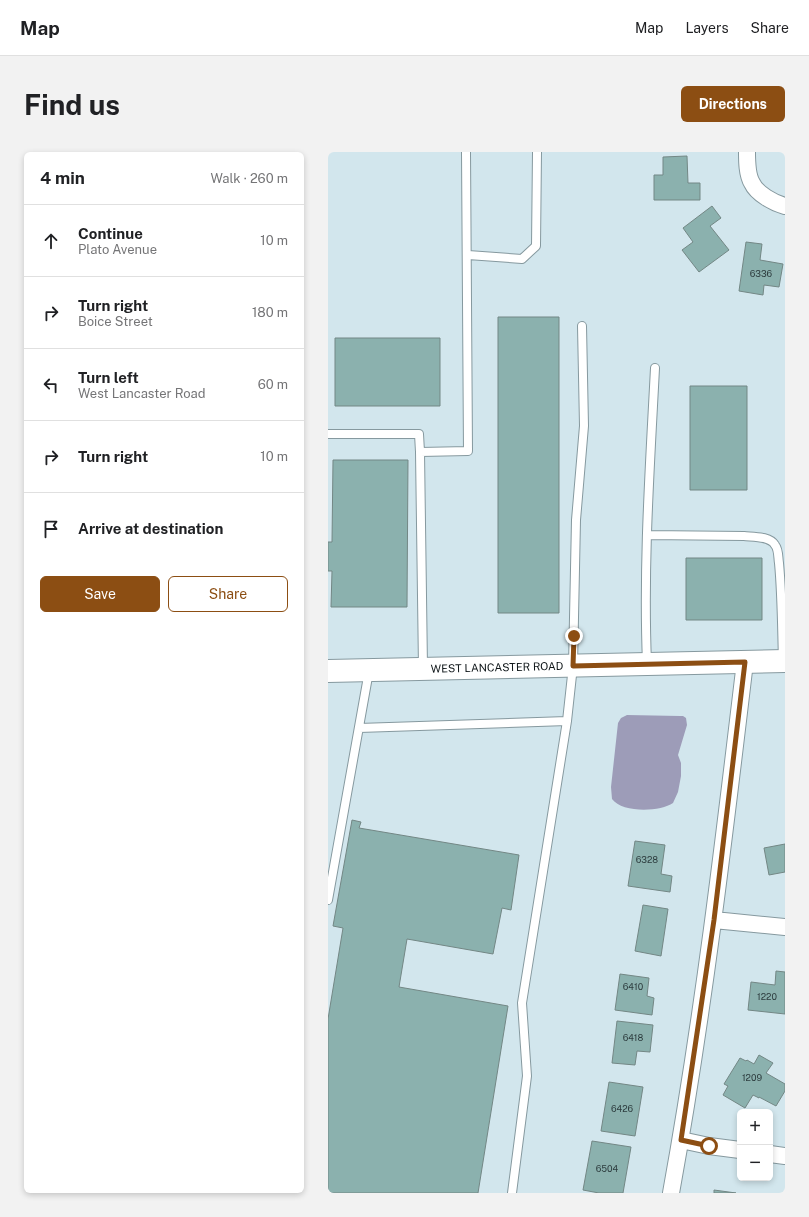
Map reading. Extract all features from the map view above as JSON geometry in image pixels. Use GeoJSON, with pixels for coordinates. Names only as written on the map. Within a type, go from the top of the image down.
{"type":"FeatureCollection","features":[{"type":"Feature","properties":{"kind":"street"},"geometry":{"type":"LineString","coordinates":[[747,152],[747,164],[752,184],[764,197],[785,206]]}},
{"type":"Feature","properties":{"kind":"street","name":"WEST LANCASTER ROAD"},"geometry":{"type":"LineString","coordinates":[[328,671],[784,661]]}},
{"type":"Feature","properties":{"kind":"street"},"geometry":{"type":"LineString","coordinates":[[671,1193],[681,1140],[714,920],[745,662]]}},
{"type":"Feature","properties":{"kind":"street"},"geometry":{"type":"LineString","coordinates":[[714,920],[785,927]]}},
{"type":"Feature","properties":{"kind":"street"},"geometry":{"type":"LineString","coordinates":[[681,1140],[737,1150]]}},
{"type":"Feature","properties":{"kind":"street"},"geometry":{"type":"LineString","coordinates":[[773,1154],[785,1156]]}},
{"type":"Feature","properties":{"kind":"lane"},"geometry":{"type":"LineString","coordinates":[[420,452],[468,452],[468,255],[466,152]]}},
{"type":"Feature","properties":{"kind":"lane"},"geometry":{"type":"LineString","coordinates":[[468,255],[522,259],[536,246],[537,152]]}},
{"type":"Feature","properties":{"kind":"lane"},"geometry":{"type":"LineString","coordinates":[[512,1193],[527,1076],[522,1004],[567,721],[573,666],[576,520],[584,426],[582,326]]}},
{"type":"Feature","properties":{"kind":"lane"},"geometry":{"type":"LineString","coordinates":[[647,664],[645,618],[647,535],[655,368]]}},
{"type":"Feature","properties":{"kind":"lane"},"geometry":{"type":"LineString","coordinates":[[328,434],[419,434],[423,669]]}},
{"type":"Feature","properties":{"kind":"lane"},"geometry":{"type":"LineString","coordinates":[[647,535],[751,537],[768,540],[775,544],[780,572],[784,661]]}},
{"type":"Feature","properties":{"kind":"lane"},"geometry":{"type":"LineString","coordinates":[[328,900],[369,670]]}},
{"type":"Feature","properties":{"kind":"lane"},"geometry":{"type":"LineString","coordinates":[[359,728],[567,721]]}},
{"type":"Feature","properties":{"kind":"water"},"geometry":{"type":"Polygon","coordinates":[[[627,715],[683,716],[686,718],[687,725],[678,755],[681,763],[681,776],[678,792],[673,803],[667,806],[641,810],[632,809],[617,804],[612,799],[611,787],[618,723],[621,718],[627,715]]]}},
{"type":"Feature","properties":{"kind":"building"},"geometry":{"type":"Polygon","coordinates":[[[687,156],[688,183],[700,183],[700,200],[654,200],[654,175],[663,175],[663,157],[687,156]]]}},
{"type":"Feature","properties":{"kind":"building"},"geometry":{"type":"Polygon","coordinates":[[[712,206],[721,218],[710,226],[729,250],[699,272],[682,250],[693,242],[683,228],[712,206]]]}},
{"type":"Feature","properties":{"kind":"building"},"geometry":{"type":"Polygon","coordinates":[[[746,242],[762,244],[760,260],[783,264],[779,287],[764,285],[763,295],[739,291],[746,242]]]}},
{"type":"Feature","properties":{"kind":"building"},"geometry":{"type":"Polygon","coordinates":[[[498,317],[559,317],[559,613],[498,613],[498,317]]]}},
{"type":"Feature","properties":{"kind":"building"},"geometry":{"type":"Polygon","coordinates":[[[335,338],[440,338],[440,406],[335,406],[335,338]]]}},
{"type":"Feature","properties":{"kind":"building"},"geometry":{"type":"Polygon","coordinates":[[[690,386],[747,386],[747,490],[690,490],[690,386]]]}},
{"type":"Feature","properties":{"kind":"building"},"geometry":{"type":"Polygon","coordinates":[[[333,460],[408,460],[407,607],[331,607],[332,571],[328,571],[328,542],[332,542],[333,460]]]}},
{"type":"Feature","properties":{"kind":"building"},"geometry":{"type":"Polygon","coordinates":[[[686,558],[762,558],[762,620],[686,620],[686,558]]]}},
{"type":"Feature","properties":{"kind":"building"},"geometry":{"type":"Polygon","coordinates":[[[352,820],[361,822],[359,828],[519,855],[511,910],[502,908],[493,954],[407,939],[399,987],[508,1006],[478,1193],[328,1193],[328,1019],[343,928],[333,926],[352,820]]]}},
{"type":"Feature","properties":{"kind":"building"},"geometry":{"type":"Polygon","coordinates":[[[635,841],[665,845],[661,874],[672,876],[670,892],[628,886],[635,841]]]}},
{"type":"Feature","properties":{"kind":"building"},"geometry":{"type":"Polygon","coordinates":[[[785,844],[785,872],[769,875],[764,848],[785,844]]]}},
{"type":"Feature","properties":{"kind":"building"},"geometry":{"type":"Polygon","coordinates":[[[643,905],[668,909],[661,956],[635,951],[643,905]]]}},
{"type":"Feature","properties":{"kind":"building"},"geometry":{"type":"Polygon","coordinates":[[[776,971],[785,972],[785,1014],[748,1010],[751,982],[775,985],[776,971]]]}},
{"type":"Feature","properties":{"kind":"building"},"geometry":{"type":"Polygon","coordinates":[[[620,974],[649,978],[647,996],[654,998],[652,1015],[615,1010],[620,974]]]}},
{"type":"Feature","properties":{"kind":"building"},"geometry":{"type":"Polygon","coordinates":[[[617,1021],[653,1025],[650,1052],[637,1051],[635,1065],[612,1063],[617,1021]]]}},
{"type":"Feature","properties":{"kind":"building"},"geometry":{"type":"Polygon","coordinates":[[[759,1055],[773,1063],[766,1073],[785,1084],[785,1091],[776,1106],[753,1095],[745,1108],[723,1095],[728,1086],[724,1084],[740,1058],[754,1064],[759,1055]]]}},
{"type":"Feature","properties":{"kind":"building"},"geometry":{"type":"Polygon","coordinates":[[[609,1082],[643,1087],[635,1136],[601,1131],[609,1082]]]}},
{"type":"Feature","properties":{"kind":"building"},"geometry":{"type":"Polygon","coordinates":[[[592,1141],[631,1147],[623,1193],[599,1193],[583,1190],[592,1141]]]}},
{"type":"Feature","properties":{"kind":"building"},"geometry":{"type":"Polygon","coordinates":[[[714,1190],[736,1193],[714,1193],[714,1190]]]}},
{"type":"Feature","properties":{"kind":"route"},"geometry":{"type":"LineString","coordinates":[[574,636],[573,666],[745,662],[714,920],[681,1140],[709,1146]]}}]}
